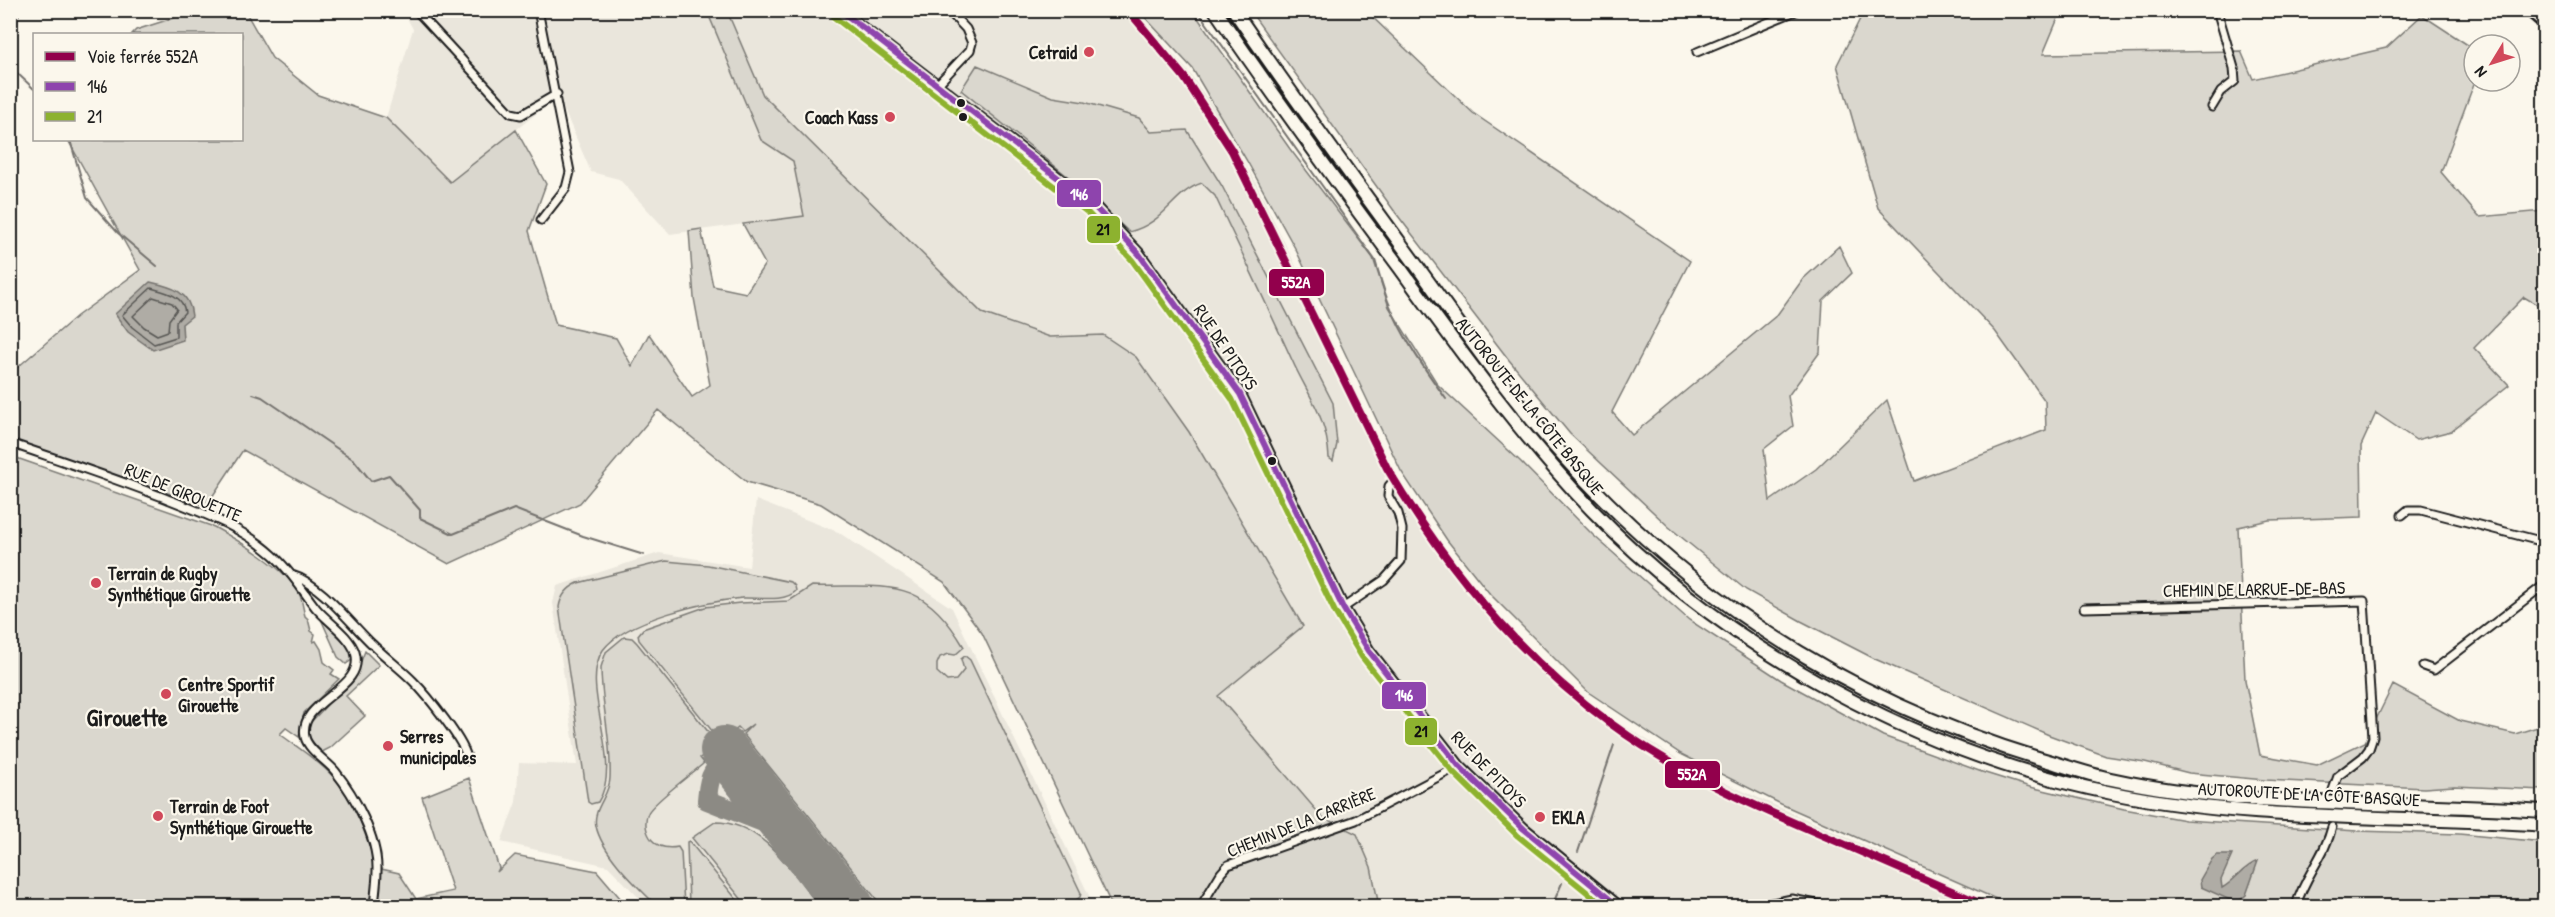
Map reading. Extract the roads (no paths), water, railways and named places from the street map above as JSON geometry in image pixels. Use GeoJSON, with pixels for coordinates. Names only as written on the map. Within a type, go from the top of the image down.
{"type":"FeatureCollection","features":[{"type":"Feature","properties":{"kind":"highway","name":"AUTOROUTE DE LA CÔTE BASQUE"},"geometry":{"type":"LineString","coordinates":[[1215,10],[1275,97],[1470,364],[1548,461],[1594,512],[1647,561],[1700,605],[1759,646],[1820,683],[1878,713],[1959,748],[2024,771],[2109,793],[2176,805],[2251,813],[2473,820],[2544,825]]}},
{"type":"Feature","properties":{"kind":"highway","name":"AUTOROUTE DE LA CÔTE BASQUE"},"geometry":{"type":"LineString","coordinates":[[1234,10],[1287,89],[1487,362],[1551,441],[1655,548],[1708,592],[1815,663],[1887,701],[1963,734],[2110,779],[2195,792],[2283,801],[2467,806],[2544,812]]}},
{"type":"Feature","properties":{"kind":"main road"},"geometry":{"type":"LineString","coordinates":[[2529,10],[2544,23]]}},
{"type":"Feature","properties":{"kind":"street"},"geometry":{"type":"LineString","coordinates":[[10,17],[14,10]]}},
{"type":"Feature","properties":{"kind":"street"},"geometry":{"type":"LineString","coordinates":[[416,10],[511,113],[521,115],[556,94]]}},
{"type":"Feature","properties":{"kind":"street"},"geometry":{"type":"LineString","coordinates":[[538,10],[570,172],[566,188],[541,220]]}},
{"type":"Feature","properties":{"kind":"street","name":"RUE DE PITOYS"},"geometry":{"type":"LineString","coordinates":[[839,10],[1092,204],[1139,254],[1240,394],[1343,608],[1369,651],[1460,766],[1524,829],[1618,906]]}},
{"type":"Feature","properties":{"kind":"street"},"geometry":{"type":"LineString","coordinates":[[937,85],[965,56],[972,43],[966,29],[948,10]]}},
{"type":"Feature","properties":{"kind":"street"},"geometry":{"type":"LineString","coordinates":[[1697,52],[1798,10]]}},
{"type":"Feature","properties":{"kind":"street"},"geometry":{"type":"LineString","coordinates":[[2212,107],[2221,92],[2235,81],[2234,68],[2217,10]]}},
{"type":"Feature","properties":{"kind":"street","name":"RUE DE GIROUETTE"},"geometry":{"type":"LineString","coordinates":[[10,443],[141,488],[234,527],[272,555],[291,574],[300,577],[315,588],[412,680],[459,740],[467,760]]}},
{"type":"Feature","properties":{"kind":"street"},"geometry":{"type":"LineString","coordinates":[[1343,608],[1384,580],[1401,561],[1402,529],[1398,513],[1388,496],[1389,486],[1394,480]]}},
{"type":"Feature","properties":{"kind":"street"},"geometry":{"type":"LineString","coordinates":[[2402,515],[2408,510],[2421,510],[2544,542]]}},
{"type":"Feature","properties":{"kind":"street"},"geometry":{"type":"LineString","coordinates":[[291,574],[317,609],[351,644],[355,653],[356,662],[352,675],[312,713],[305,732],[307,743],[335,771],[354,799],[369,830],[378,868],[374,906]]}},
{"type":"Feature","properties":{"kind":"street"},"geometry":{"type":"LineString","coordinates":[[2423,666],[2434,670],[2544,585]]}},
{"type":"Feature","properties":{"kind":"street","name":"CHEMIN DE LARRUE-DE-BAS"},"geometry":{"type":"LineString","coordinates":[[2084,608],[2364,601],[2373,737],[2369,749],[2355,765],[2338,776],[2332,790]]}},
{"type":"Feature","properties":{"kind":"street","name":"CHEMIN DE LA CARRIÈRE"},"geometry":{"type":"LineString","coordinates":[[1201,906],[1228,865],[1356,820],[1460,766]]}},
{"type":"Feature","properties":{"kind":"street"},"geometry":{"type":"LineString","coordinates":[[2296,906],[2307,876],[2328,843],[2332,827]]}},
{"type":"Feature","properties":{"kind":"street"},"geometry":{"type":"LineString","coordinates":[[1757,906],[1792,899],[1826,906]]}},
{"type":"Feature","properties":{"kind":"water"},"geometry":{"type":"Polygon","coordinates":[[[150,282],[172,288],[184,296],[191,308],[192,316],[182,324],[183,340],[153,350],[128,332],[115,314],[150,282]]]}},
{"type":"Feature","properties":{"kind":"water"},"geometry":{"type":"Polygon","coordinates":[[[2217,855],[2232,855],[2221,880],[2222,888],[2248,866],[2258,861],[2246,895],[2239,901],[2230,900],[2201,887],[2200,880],[2212,859],[2217,855]]]}},
{"type":"Feature","properties":{"kind":"waterway"},"geometry":{"type":"LineString","coordinates":[[1197,10],[1375,260],[1386,296],[1400,327],[1446,399]]}},
{"type":"Feature","properties":{"kind":"waterway"},"geometry":{"type":"LineString","coordinates":[[10,63],[33,88]]}},
{"type":"Feature","properties":{"kind":"waterway"},"geometry":{"type":"LineString","coordinates":[[70,141],[87,198],[118,233],[157,266]]}},
{"type":"Feature","properties":{"kind":"waterway"},"geometry":{"type":"LineString","coordinates":[[253,394],[262,397],[354,460],[371,481],[389,475],[420,510],[420,518],[453,534],[514,509],[583,536],[644,555]]}},
{"type":"Feature","properties":{"kind":"waterway"},"geometry":{"type":"LineString","coordinates":[[1578,852],[1614,745]]}},
{"type":"Feature","properties":{"kind":"waterway"},"geometry":{"type":"LineString","coordinates":[[1552,906],[1562,883]]}},
{"type":"Feature","properties":{"kind":"waterway"},"geometry":{"type":"LineString","coordinates":[[1578,889],[1588,893],[1604,906]]}},
{"type":"Feature","properties":{"kind":"rail line","name":"552A"},"geometry":{"type":"LineString","coordinates":[[1128,10],[1184,77],[1232,151],[1387,468],[1459,574],[1514,639],[1576,697],[1635,741],[1661,757],[1771,813],[1986,906]]}},
{"type":"Feature","properties":{"kind":"place","name":"Cetraid"},"geometry":{"type":"Point","coordinates":[1089,52]}},
{"type":"Feature","properties":{"kind":"place","name":"Coach Kass"},"geometry":{"type":"Point","coordinates":[890,117]}},
{"type":"Feature","properties":{"kind":"place","name":"Terrain de Rugby Synthétique Girouette"},"geometry":{"type":"Point","coordinates":[96,583]}},
{"type":"Feature","properties":{"kind":"place","name":"Centre Sportif Girouette"},"geometry":{"type":"Point","coordinates":[166,694]}},
{"type":"Feature","properties":{"kind":"place","name":"Serres municipales"},"geometry":{"type":"Point","coordinates":[388,746]}},
{"type":"Feature","properties":{"kind":"place","name":"Terrain de Foot Synthétique Girouette"},"geometry":{"type":"Point","coordinates":[158,816]}},
{"type":"Feature","properties":{"kind":"place","name":"EKLA"},"geometry":{"type":"Point","coordinates":[1540,817]}},
{"type":"Feature","properties":{"kind":"district","name":"Girouette"},"geometry":{"type":"Point","coordinates":[127,717]}}]}
